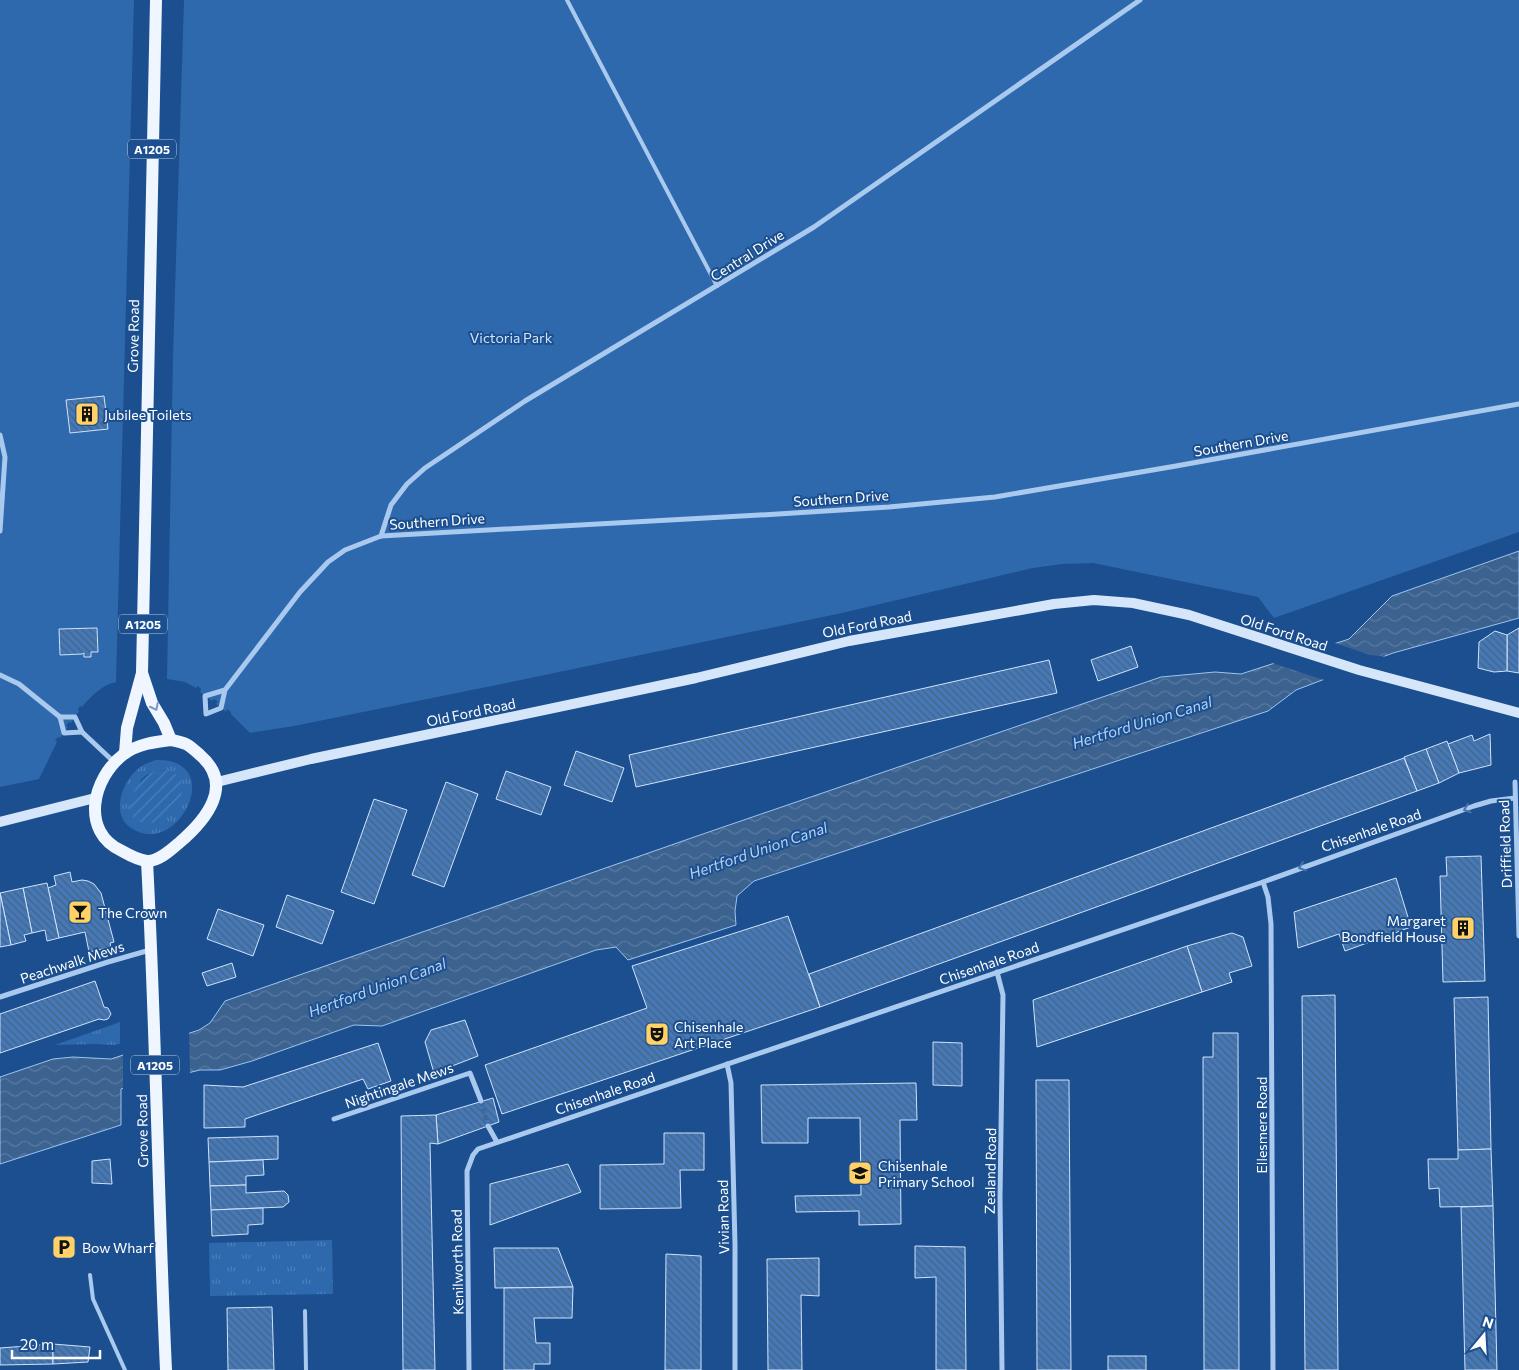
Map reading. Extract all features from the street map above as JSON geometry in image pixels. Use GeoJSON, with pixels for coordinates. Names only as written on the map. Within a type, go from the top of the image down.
{"type":"FeatureCollection","features":[{"type":"Feature","properties":{"kind":"main road","name":"Grove Road"},"geometry":{"type":"LineString","coordinates":[[125,754],[127,728],[142,673],[156,0]]}},
{"type":"Feature","properties":{"kind":"main road","name":"Old Ford Road"},"geometry":{"type":"LineString","coordinates":[[217,782],[311,760],[696,678],[848,641],[1054,604],[1094,600],[1133,603],[1189,615],[1404,683],[1519,713]]}},
{"type":"Feature","properties":{"kind":"main road","name":"Grove Road"},"geometry":{"type":"LineString","coordinates":[[142,673],[152,703],[164,723],[171,740]]}},
{"type":"Feature","properties":{"kind":"main road"},"geometry":{"type":"LineString","coordinates":[[171,740],[186,743],[209,762],[216,775],[217,782],[214,800],[208,814],[191,833],[163,856],[147,861],[113,847],[99,833],[95,817],[95,798],[100,784],[115,762],[125,754],[148,742],[171,740]]}},
{"type":"Feature","properties":{"kind":"main road"},"geometry":{"type":"LineString","coordinates":[[0,822],[95,798]]}},
{"type":"Feature","properties":{"kind":"main road","name":"Grove Road"},"geometry":{"type":"LineString","coordinates":[[147,861],[154,1002],[160,1251],[166,1370]]}},
{"type":"Feature","properties":{"kind":"street","name":"Central Drive"},"geometry":{"type":"LineString","coordinates":[[381,536],[391,505],[408,484],[425,468],[525,400],[814,227],[1140,0]]}},
{"type":"Feature","properties":{"kind":"street","name":"Southern Drive"},"geometry":{"type":"LineString","coordinates":[[225,690],[300,592],[328,562],[345,550],[381,536],[778,514],[995,497],[1519,404]]}},
{"type":"Feature","properties":{"kind":"street"},"geometry":{"type":"LineString","coordinates":[[0,435],[5,457],[0,531]]}},
{"type":"Feature","properties":{"kind":"street"},"geometry":{"type":"LineString","coordinates":[[0,675],[19,684],[60,717],[64,733],[82,732]]}},
{"type":"Feature","properties":{"kind":"street"},"geometry":{"type":"LineString","coordinates":[[225,690],[221,708],[206,714],[205,696],[225,690]]}},
{"type":"Feature","properties":{"kind":"street"},"geometry":{"type":"LineString","coordinates":[[60,717],[75,717],[82,732],[115,762]]}},
{"type":"Feature","properties":{"kind":"street","name":"Driffield Road"},"geometry":{"type":"LineString","coordinates":[[1515,782],[1519,936]]}},
{"type":"Feature","properties":{"kind":"street","name":"Chisenhale Road"},"geometry":{"type":"LineString","coordinates":[[473,1155],[478,1149],[497,1142],[1263,882],[1286,872],[1474,806],[1491,801],[1515,798]]}},
{"type":"Feature","properties":{"kind":"street","name":"Ellesmere Road"},"geometry":{"type":"LineString","coordinates":[[1263,882],[1268,897],[1271,924],[1273,1370]]}},
{"type":"Feature","properties":{"kind":"street","name":"Peachwalk Mews"},"geometry":{"type":"LineString","coordinates":[[0,997],[108,962],[152,950]]}},
{"type":"Feature","properties":{"kind":"street","name":"Zealand Road"},"geometry":{"type":"LineString","coordinates":[[997,972],[1004,995],[1000,1198],[1002,1370]]}},
{"type":"Feature","properties":{"kind":"street","name":"Vivian Road"},"geometry":{"type":"LineString","coordinates":[[727,1064],[731,1083],[735,1252],[735,1370]]}},
{"type":"Feature","properties":{"kind":"street","name":"Nightingale Mews"},"geometry":{"type":"LineString","coordinates":[[334,1119],[470,1073],[481,1101]]}},
{"type":"Feature","properties":{"kind":"street"},"geometry":{"type":"LineString","coordinates":[[488,1126],[497,1142]]}},
{"type":"Feature","properties":{"kind":"street","name":"Kenilworth Road"},"geometry":{"type":"LineString","coordinates":[[469,1370],[467,1171],[473,1155]]}},
{"type":"Feature","properties":{"kind":"lane"},"geometry":{"type":"LineString","coordinates":[[567,0],[717,286]]}},
{"type":"Feature","properties":{"kind":"lane"},"geometry":{"type":"LineString","coordinates":[[90,1275],[93,1299],[125,1370]]}},
{"type":"Feature","properties":{"kind":"lane"},"geometry":{"type":"LineString","coordinates":[[305,1311],[306,1370]]}},
{"type":"Feature","properties":{"kind":"green space"},"geometry":{"type":"Polygon","coordinates":[[[0,0],[134,0],[116,682],[102,688],[82,707],[80,706],[71,723],[69,722],[66,725],[68,727],[60,738],[58,737],[55,740],[57,742],[39,779],[0,787],[0,0]]]}},
{"type":"Feature","properties":{"kind":"green space","name":"Victoria Park"},"geometry":{"type":"Polygon","coordinates":[[[184,0],[1519,0],[1519,532],[1274,618],[1258,597],[1093,563],[1062,564],[1033,568],[842,613],[511,682],[294,726],[250,733],[231,712],[227,709],[226,712],[216,704],[218,702],[214,699],[212,701],[200,692],[201,689],[198,686],[196,688],[185,682],[167,679],[173,356],[184,0]]]}},
{"type":"Feature","properties":{"kind":"green space"},"geometry":{"type":"Polygon","coordinates":[[[156,760],[178,764],[189,774],[192,789],[188,805],[179,820],[165,831],[149,834],[131,828],[121,815],[120,806],[123,789],[133,774],[147,763],[156,760]],[[157,770],[140,781],[144,823],[159,821],[165,770],[157,770]]]}},
{"type":"Feature","properties":{"kind":"green space"},"geometry":{"type":"Polygon","coordinates":[[[157,770],[172,772],[180,779],[182,789],[179,800],[173,810],[163,818],[152,823],[141,822],[133,817],[130,811],[132,795],[143,780],[157,770]]]}},
{"type":"Feature","properties":{"kind":"green space"},"geometry":{"type":"Polygon","coordinates":[[[120,1022],[120,1044],[55,1045],[120,1022]]]}},
{"type":"Feature","properties":{"kind":"green space"},"geometry":{"type":"Polygon","coordinates":[[[332,1240],[333,1294],[210,1296],[209,1243],[332,1240]]]}},
{"type":"Feature","properties":{"kind":"water","name":"Hertford Union Canal"},"geometry":{"type":"Polygon","coordinates":[[[1519,551],[1519,618],[1393,653],[1296,690],[1268,711],[754,881],[737,896],[736,925],[628,960],[616,947],[596,950],[382,1026],[354,1025],[252,1061],[220,1070],[200,1070],[121,1089],[121,1125],[0,1164],[0,1077],[53,1059],[73,1057],[111,1059],[199,1030],[210,1023],[225,1001],[1161,677],[1215,672],[1241,674],[1349,639],[1392,596],[1519,551]]]}},
{"type":"Feature","properties":{"kind":"pier"},"geometry":{"type":"Polygon","coordinates":[[[1332,642],[1370,655],[1389,657],[1327,681],[1269,662],[1332,642]]]}},
{"type":"Feature","properties":{"kind":"pier"},"geometry":{"type":"Polygon","coordinates":[[[189,1031],[190,1075],[123,1090],[123,1053],[189,1031]]]}},
{"type":"Feature","properties":{"kind":"building","name":"Jubilee Toilets"},"geometry":{"type":"Polygon","coordinates":[[[104,396],[108,429],[70,433],[66,400],[104,396]]]}},
{"type":"Feature","properties":{"kind":"building"},"geometry":{"type":"Polygon","coordinates":[[[97,628],[98,652],[91,652],[91,657],[84,657],[84,653],[60,655],[59,629],[97,628]]]}},
{"type":"Feature","properties":{"kind":"building"},"geometry":{"type":"Polygon","coordinates":[[[1519,628],[1519,673],[1507,671],[1507,635],[1519,628]]]}},
{"type":"Feature","properties":{"kind":"building"},"geometry":{"type":"Polygon","coordinates":[[[1495,631],[1507,635],[1507,671],[1494,672],[1478,668],[1479,642],[1495,631]]]}},
{"type":"Feature","properties":{"kind":"building"},"geometry":{"type":"Polygon","coordinates":[[[1131,646],[1138,667],[1098,681],[1091,660],[1131,646]]]}},
{"type":"Feature","properties":{"kind":"building"},"geometry":{"type":"Polygon","coordinates":[[[1049,660],[1057,693],[636,787],[629,755],[1049,660]]]}},
{"type":"Feature","properties":{"kind":"building"},"geometry":{"type":"Polygon","coordinates":[[[1490,734],[1491,765],[1459,773],[1448,744],[1472,735],[1474,741],[1490,734]]]}},
{"type":"Feature","properties":{"kind":"building"},"geometry":{"type":"Polygon","coordinates":[[[1447,741],[1459,773],[1439,783],[1426,749],[1447,741]]]}},
{"type":"Feature","properties":{"kind":"building"},"geometry":{"type":"Polygon","coordinates":[[[1426,749],[1439,783],[1417,791],[1404,757],[1426,749]]]}},
{"type":"Feature","properties":{"kind":"building"},"geometry":{"type":"Polygon","coordinates":[[[576,751],[624,768],[612,802],[564,785],[576,751]]]}},
{"type":"Feature","properties":{"kind":"building"},"geometry":{"type":"Polygon","coordinates":[[[1404,758],[1417,791],[820,1007],[809,974],[1404,758]]]}},
{"type":"Feature","properties":{"kind":"building"},"geometry":{"type":"Polygon","coordinates":[[[506,771],[551,787],[541,815],[496,799],[506,771]]]}},
{"type":"Feature","properties":{"kind":"building"},"geometry":{"type":"Polygon","coordinates":[[[446,782],[478,794],[444,887],[412,875],[446,782]]]}},
{"type":"Feature","properties":{"kind":"building"},"geometry":{"type":"Polygon","coordinates":[[[374,799],[407,810],[374,904],[341,892],[374,799]]]}},
{"type":"Feature","properties":{"kind":"building","name":"Margaret Bondfield House"},"geometry":{"type":"Polygon","coordinates":[[[1481,856],[1485,981],[1443,982],[1440,876],[1447,876],[1446,857],[1481,856]]]}},
{"type":"Feature","properties":{"kind":"building","name":"The Crown"},"geometry":{"type":"Polygon","coordinates":[[[70,872],[72,882],[88,881],[94,884],[101,893],[114,942],[110,943],[111,947],[89,952],[85,932],[59,938],[48,888],[56,885],[54,876],[70,872]]]}},
{"type":"Feature","properties":{"kind":"building"},"geometry":{"type":"Polygon","coordinates":[[[1396,878],[1411,927],[1345,951],[1339,934],[1298,948],[1294,912],[1396,878]]]}},
{"type":"Feature","properties":{"kind":"building"},"geometry":{"type":"Polygon","coordinates":[[[47,883],[59,938],[47,941],[45,930],[32,933],[23,888],[47,883]]]}},
{"type":"Feature","properties":{"kind":"building"},"geometry":{"type":"Polygon","coordinates":[[[23,888],[32,933],[24,935],[26,941],[11,945],[0,893],[23,888]]]}},
{"type":"Feature","properties":{"kind":"building"},"geometry":{"type":"Polygon","coordinates":[[[0,893],[11,945],[0,947],[0,893]]]}},
{"type":"Feature","properties":{"kind":"building"},"geometry":{"type":"Polygon","coordinates":[[[287,895],[334,911],[322,944],[276,927],[287,895]]]}},
{"type":"Feature","properties":{"kind":"building"},"geometry":{"type":"Polygon","coordinates":[[[218,909],[264,925],[253,956],[207,939],[218,909]]]}},
{"type":"Feature","properties":{"kind":"building","name":"Chisenhale Art Place"},"geometry":{"type":"Polygon","coordinates":[[[788,916],[820,1007],[502,1114],[485,1065],[647,1008],[632,966],[788,916]]]}},
{"type":"Feature","properties":{"kind":"building"},"geometry":{"type":"Polygon","coordinates":[[[1232,933],[1243,937],[1252,966],[1229,973],[1232,982],[1202,992],[1187,946],[1232,933]]]}},
{"type":"Feature","properties":{"kind":"building"},"geometry":{"type":"Polygon","coordinates":[[[1187,946],[1202,992],[1037,1047],[1033,1000],[1187,946]]]}},
{"type":"Feature","properties":{"kind":"building"},"geometry":{"type":"Polygon","coordinates":[[[232,963],[236,977],[207,986],[202,973],[232,963]]]}},
{"type":"Feature","properties":{"kind":"building"},"geometry":{"type":"Polygon","coordinates":[[[95,981],[104,1007],[108,1008],[111,1014],[108,1019],[99,1019],[0,1053],[0,1014],[95,981]]]}},
{"type":"Feature","properties":{"kind":"building"},"geometry":{"type":"Polygon","coordinates":[[[1335,995],[1338,1370],[1305,1370],[1302,996],[1335,995]]]}},
{"type":"Feature","properties":{"kind":"building"},"geometry":{"type":"Polygon","coordinates":[[[1488,997],[1491,1149],[1458,1150],[1454,998],[1488,997]]]}},
{"type":"Feature","properties":{"kind":"building"},"geometry":{"type":"Polygon","coordinates":[[[465,1020],[478,1056],[434,1073],[425,1042],[431,1030],[465,1020]]]}},
{"type":"Feature","properties":{"kind":"building"},"geometry":{"type":"Polygon","coordinates":[[[1213,1033],[1238,1033],[1239,1370],[1204,1370],[1203,1057],[1213,1057],[1213,1033]]]}},
{"type":"Feature","properties":{"kind":"building"},"geometry":{"type":"Polygon","coordinates":[[[933,1042],[962,1043],[962,1086],[933,1085],[933,1042]]]}},
{"type":"Feature","properties":{"kind":"building"},"geometry":{"type":"Polygon","coordinates":[[[378,1043],[391,1081],[368,1089],[363,1079],[245,1119],[245,1127],[204,1128],[204,1085],[243,1087],[378,1043]]]}},
{"type":"Feature","properties":{"kind":"building"},"geometry":{"type":"Polygon","coordinates":[[[1036,1080],[1069,1080],[1071,1370],[1037,1370],[1036,1080]]]}},
{"type":"Feature","properties":{"kind":"building"},"geometry":{"type":"Polygon","coordinates":[[[916,1083],[917,1120],[900,1120],[901,1224],[859,1225],[859,1211],[796,1212],[795,1196],[861,1195],[860,1118],[808,1118],[808,1143],[762,1143],[761,1085],[916,1083]]]}},
{"type":"Feature","properties":{"kind":"building"},"geometry":{"type":"Polygon","coordinates":[[[493,1098],[499,1122],[438,1144],[436,1115],[493,1098]]]}},
{"type":"Feature","properties":{"kind":"building"},"geometry":{"type":"Polygon","coordinates":[[[436,1115],[438,1144],[430,1143],[435,1370],[403,1370],[401,1116],[436,1115]]]}},
{"type":"Feature","properties":{"kind":"building"},"geometry":{"type":"Polygon","coordinates":[[[664,1133],[704,1133],[704,1170],[680,1170],[681,1208],[600,1209],[600,1165],[664,1164],[664,1133]]]}},
{"type":"Feature","properties":{"kind":"building"},"geometry":{"type":"Polygon","coordinates":[[[278,1136],[278,1159],[209,1162],[208,1138],[278,1136]]]}},
{"type":"Feature","properties":{"kind":"building"},"geometry":{"type":"Polygon","coordinates":[[[1491,1149],[1493,1206],[1440,1207],[1439,1188],[1429,1189],[1428,1159],[1458,1159],[1458,1150],[1491,1149]]]}},
{"type":"Feature","properties":{"kind":"building"},"geometry":{"type":"Polygon","coordinates":[[[110,1159],[112,1184],[92,1183],[92,1161],[110,1159]]]}},
{"type":"Feature","properties":{"kind":"building"},"geometry":{"type":"Polygon","coordinates":[[[263,1160],[264,1175],[246,1176],[246,1185],[210,1186],[209,1162],[263,1160]]]}},
{"type":"Feature","properties":{"kind":"building"},"geometry":{"type":"Polygon","coordinates":[[[568,1164],[581,1192],[490,1225],[490,1184],[568,1164]]]}},
{"type":"Feature","properties":{"kind":"building"},"geometry":{"type":"Polygon","coordinates":[[[246,1185],[246,1193],[284,1191],[288,1195],[289,1202],[283,1207],[211,1210],[210,1186],[246,1185]]]}},
{"type":"Feature","properties":{"kind":"building"},"geometry":{"type":"Polygon","coordinates":[[[1493,1206],[1497,1370],[1465,1370],[1461,1207],[1493,1206]]]}},
{"type":"Feature","properties":{"kind":"building"},"geometry":{"type":"Polygon","coordinates":[[[263,1208],[263,1224],[248,1225],[248,1234],[212,1236],[211,1210],[263,1208]]]}},
{"type":"Feature","properties":{"kind":"building"},"geometry":{"type":"Polygon","coordinates":[[[915,1246],[965,1247],[966,1370],[936,1370],[936,1277],[915,1278],[915,1246]]]}},
{"type":"Feature","properties":{"kind":"building"},"geometry":{"type":"Polygon","coordinates":[[[494,1248],[558,1248],[573,1287],[495,1288],[494,1248]]]}},
{"type":"Feature","properties":{"kind":"building"},"geometry":{"type":"Polygon","coordinates":[[[666,1254],[701,1256],[701,1370],[665,1370],[666,1254]]]}},
{"type":"Feature","properties":{"kind":"building"},"geometry":{"type":"Polygon","coordinates":[[[819,1258],[819,1296],[801,1295],[802,1370],[768,1370],[767,1259],[819,1258]]]}},
{"type":"Feature","properties":{"kind":"building"},"geometry":{"type":"Polygon","coordinates":[[[573,1287],[572,1318],[534,1318],[536,1343],[550,1343],[550,1364],[534,1364],[534,1370],[504,1370],[504,1288],[573,1287]]]}},
{"type":"Feature","properties":{"kind":"building"},"geometry":{"type":"Polygon","coordinates":[[[272,1307],[274,1370],[228,1370],[227,1308],[272,1307]]]}},
{"type":"Feature","properties":{"kind":"building"},"geometry":{"type":"Polygon","coordinates":[[[53,1344],[53,1364],[0,1365],[0,1348],[53,1344]]]}},
{"type":"Feature","properties":{"kind":"building"},"geometry":{"type":"Polygon","coordinates":[[[53,1344],[90,1347],[88,1362],[53,1364],[53,1344]]]}},
{"type":"Feature","properties":{"kind":"building"},"geometry":{"type":"Polygon","coordinates":[[[1108,1356],[1146,1356],[1146,1370],[1108,1370],[1108,1356]]]}},
{"type":"Feature","properties":{"kind":"tunnel"},"geometry":{"type":"LineString","coordinates":[[481,1101],[488,1126]]}},
{"type":"Feature","properties":{"kind":"place","name":"Jubilee Toilets"},"geometry":{"type":"Point","coordinates":[87,414]}},
{"type":"Feature","properties":{"kind":"place","name":"The Crown"},"geometry":{"type":"Point","coordinates":[80,912]}},
{"type":"Feature","properties":{"kind":"place","name":"Margaret Bondfield House"},"geometry":{"type":"Point","coordinates":[1463,928]}},
{"type":"Feature","properties":{"kind":"place","name":"Chisenhale Art Place"},"geometry":{"type":"Point","coordinates":[657,1034]}},
{"type":"Feature","properties":{"kind":"place","name":"Chisenhale Primary School"},"geometry":{"type":"Point","coordinates":[860,1173]}},
{"type":"Feature","properties":{"kind":"place","name":"Bow Wharf"},"geometry":{"type":"Point","coordinates":[64,1247]}}]}
